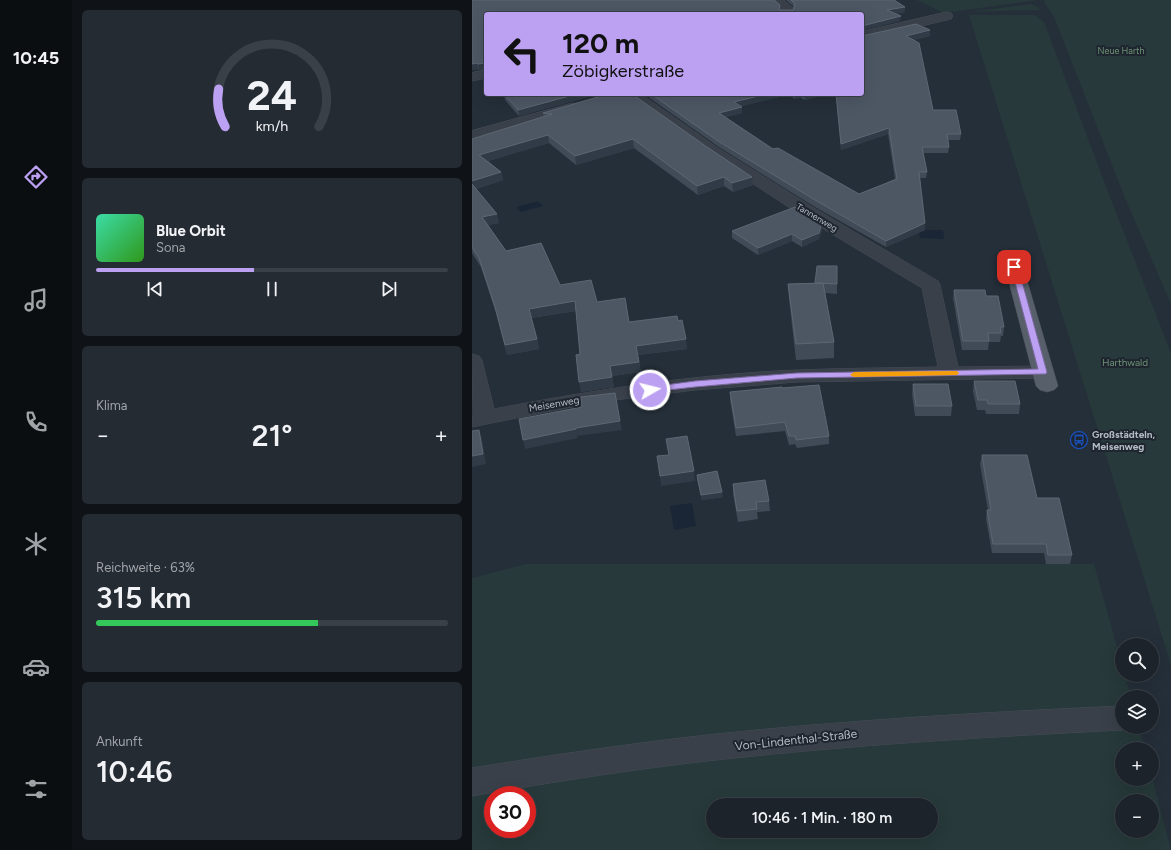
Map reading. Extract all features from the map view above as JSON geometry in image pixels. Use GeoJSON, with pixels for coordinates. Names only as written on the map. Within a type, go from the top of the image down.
{"type":"FeatureCollection","features":[{"type":"Feature","properties":{"kind":"main road"},"geometry":{"type":"LineString","coordinates":[[1014,267],[1045,379]]}},
{"type":"Feature","properties":{"kind":"street"},"geometry":{"type":"LineString","coordinates":[[777,0],[788,9],[787,12]]}},
{"type":"Feature","properties":{"kind":"street"},"geometry":{"type":"LineString","coordinates":[[864,36],[947,16]]}},
{"type":"Feature","properties":{"kind":"street"},"geometry":{"type":"LineString","coordinates":[[472,77],[484,74]]}},
{"type":"Feature","properties":{"kind":"street","name":"Tannenweg"},"geometry":{"type":"LineString","coordinates":[[635,96],[713,151],[808,212],[931,285],[949,373]]}},
{"type":"Feature","properties":{"kind":"street"},"geometry":{"type":"LineString","coordinates":[[472,136],[590,102]]}},
{"type":"Feature","properties":{"kind":"street"},"geometry":{"type":"LineString","coordinates":[[472,360],[478,418]]}},
{"type":"Feature","properties":{"kind":"street","name":"Meisenweg"},"geometry":{"type":"LineString","coordinates":[[478,418],[591,397],[695,384],[797,376],[949,373],[1045,379]]}},
{"type":"Feature","properties":{"kind":"street","name":"Von-Lindenthal-Straße"},"geometry":{"type":"LineString","coordinates":[[472,782],[623,759],[744,745],[938,728],[1115,718]]}},
{"type":"Feature","properties":{"kind":"green space"},"geometry":{"type":"Polygon","coordinates":[[[917,0],[1038,0],[944,13],[917,0]]]}},
{"type":"Feature","properties":{"kind":"green space","name":"Neue Harth"},"geometry":{"type":"Polygon","coordinates":[[[1045,0],[1171,0],[1171,304],[1125,198],[1054,17],[1044,2],[1045,0]]]}},
{"type":"Feature","properties":{"kind":"green space"},"geometry":{"type":"Polygon","coordinates":[[[1031,4],[1038,7],[1040,10],[968,12],[1031,4]]]}},
{"type":"Feature","properties":{"kind":"green space","name":"Harthwald"},"geometry":{"type":"Polygon","coordinates":[[[969,15],[1035,15],[1044,22],[1171,353],[1171,665],[969,15]]]}},
{"type":"Feature","properties":{"kind":"green space"},"geometry":{"type":"Polygon","coordinates":[[[527,564],[1094,564],[1115,640],[1115,682],[1127,682],[1129,690],[1115,690],[1115,734],[1141,734],[1143,742],[1115,742],[1115,786],[1154,786],[1156,794],[1115,794],[1115,838],[1159,838],[1159,804],[1171,850],[472,850],[472,578],[527,564]]]}},
{"type":"Feature","properties":{"kind":"water"},"geometry":{"type":"Polygon","coordinates":[[[538,201],[543,206],[521,212],[516,207],[538,201]]]}},
{"type":"Feature","properties":{"kind":"water"},"geometry":{"type":"Polygon","coordinates":[[[919,230],[943,230],[944,239],[920,238],[919,230]]]}},
{"type":"Feature","properties":{"kind":"water"},"geometry":{"type":"Polygon","coordinates":[[[692,503],[696,526],[674,530],[670,506],[692,503]]]}},
{"type":"Feature","properties":{"kind":"building"},"geometry":{"type":"Polygon","coordinates":[[[472,0],[774,0],[780,5],[779,10],[793,10],[795,4],[791,0],[894,0],[905,7],[887,10],[901,16],[864,25],[864,12],[484,12],[484,63],[472,64],[472,0]]]}},
{"type":"Feature","properties":{"kind":"building"},"geometry":{"type":"Polygon","coordinates":[[[916,24],[930,30],[906,36],[919,43],[933,110],[956,110],[961,134],[947,134],[949,147],[922,147],[927,172],[919,172],[925,223],[886,241],[718,141],[654,96],[759,96],[734,102],[742,107],[719,113],[773,149],[778,148],[859,194],[897,179],[889,128],[841,144],[836,96],[864,96],[864,36],[916,24]]]}},
{"type":"Feature","properties":{"kind":"building"},"geometry":{"type":"Polygon","coordinates":[[[506,96],[570,96],[518,110],[506,96]]]}},
{"type":"Feature","properties":{"kind":"building"},"geometry":{"type":"Polygon","coordinates":[[[601,96],[635,96],[752,177],[732,183],[724,177],[697,186],[633,139],[575,156],[548,135],[479,155],[501,172],[472,181],[472,139],[552,114],[543,113],[601,96]]]}},
{"type":"Feature","properties":{"kind":"building"},"geometry":{"type":"Polygon","coordinates":[[[472,184],[497,214],[482,217],[506,251],[541,243],[560,285],[591,280],[597,302],[625,298],[629,322],[677,316],[678,321],[682,320],[686,339],[636,346],[639,362],[610,366],[612,377],[579,382],[576,355],[580,354],[575,301],[529,309],[537,339],[505,345],[495,307],[479,258],[472,247],[472,184]]]}},
{"type":"Feature","properties":{"kind":"building"},"geometry":{"type":"Polygon","coordinates":[[[795,207],[822,223],[819,233],[802,240],[792,234],[758,248],[732,231],[795,207]]]}},
{"type":"Feature","properties":{"kind":"building"},"geometry":{"type":"Polygon","coordinates":[[[817,266],[837,266],[837,284],[815,283],[817,266]]]}},
{"type":"Feature","properties":{"kind":"building"},"geometry":{"type":"Polygon","coordinates":[[[823,283],[834,342],[796,344],[788,284],[823,283]]]}},
{"type":"Feature","properties":{"kind":"building"},"geometry":{"type":"Polygon","coordinates":[[[954,290],[985,290],[986,296],[998,296],[1004,327],[1000,327],[1001,333],[988,333],[989,341],[963,341],[954,290]]]}},
{"type":"Feature","properties":{"kind":"building"},"geometry":{"type":"Polygon","coordinates":[[[974,381],[1015,381],[1020,404],[988,404],[987,400],[978,400],[974,381]]]}},
{"type":"Feature","properties":{"kind":"building"},"geometry":{"type":"Polygon","coordinates":[[[913,384],[948,384],[952,406],[916,406],[913,384]]]}},
{"type":"Feature","properties":{"kind":"building"},"geometry":{"type":"Polygon","coordinates":[[[819,385],[829,436],[796,440],[795,436],[789,436],[785,422],[736,428],[730,392],[819,385]]]}},
{"type":"Feature","properties":{"kind":"building"},"geometry":{"type":"Polygon","coordinates":[[[615,393],[620,421],[576,428],[523,440],[519,419],[582,407],[581,397],[615,393]]]}},
{"type":"Feature","properties":{"kind":"building"},"geometry":{"type":"Polygon","coordinates":[[[479,430],[483,454],[472,456],[472,431],[479,430]]]}},
{"type":"Feature","properties":{"kind":"building"},"geometry":{"type":"Polygon","coordinates":[[[687,436],[694,471],[660,476],[657,456],[669,455],[666,439],[687,436]]]}},
{"type":"Feature","properties":{"kind":"building"},"geometry":{"type":"Polygon","coordinates":[[[982,455],[1027,455],[1037,498],[1059,498],[1072,555],[1048,555],[1046,544],[993,544],[987,510],[991,510],[982,455]]]}},
{"type":"Feature","properties":{"kind":"building"},"geometry":{"type":"Polygon","coordinates":[[[717,471],[722,492],[701,495],[697,475],[717,471]]]}},
{"type":"Feature","properties":{"kind":"building"},"geometry":{"type":"Polygon","coordinates":[[[765,480],[769,501],[756,502],[757,509],[737,511],[733,484],[765,480]]]}},
{"type":"Feature","properties":{"kind":"slow traffic"},"geometry":{"type":"LineString","coordinates":[[854,375],[954,373]]}},
{"type":"Feature","properties":{"kind":"place","name":"Großstädteln, Meisenweg"},"geometry":{"type":"Point","coordinates":[1079,440]}},
{"type":"Feature","properties":{"kind":"route"},"geometry":{"type":"LineString","coordinates":[[650,390],[695,384],[797,376],[1043,372],[1014,267]]}}]}
